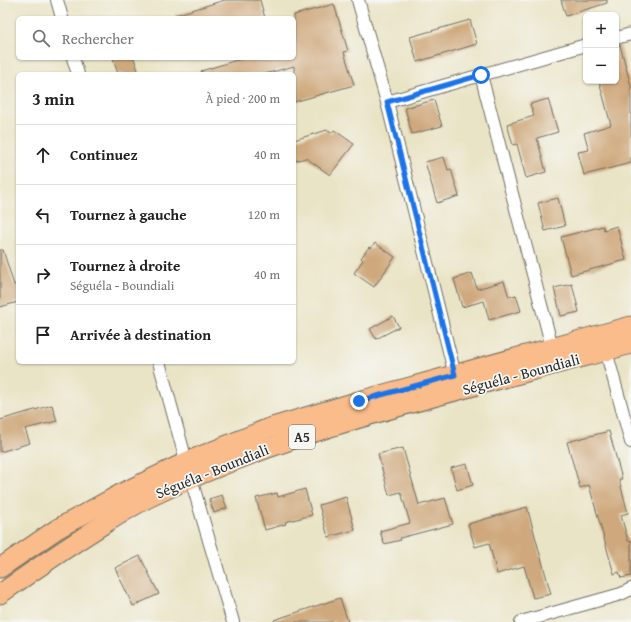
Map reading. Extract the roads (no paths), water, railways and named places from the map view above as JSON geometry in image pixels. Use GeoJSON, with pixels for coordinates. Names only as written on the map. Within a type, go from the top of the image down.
{"type":"FeatureCollection","features":[{"type":"Feature","properties":{"kind":"main road","name":"Séguéla - Boundiali"},"geometry":{"type":"LineString","coordinates":[[0,594],[88,534],[188,470],[269,428],[359,401],[631,326]]}},
{"type":"Feature","properties":{"kind":"main road","name":"Séguéla - Boundiali"},"geometry":{"type":"LineString","coordinates":[[0,568],[64,525],[124,492],[188,470],[272,447],[365,416],[631,344]]}},
{"type":"Feature","properties":{"kind":"street"},"geometry":{"type":"LineString","coordinates":[[57,0],[61,16]]}},
{"type":"Feature","properties":{"kind":"street"},"geometry":{"type":"LineString","coordinates":[[358,0],[387,102],[455,375]]}},
{"type":"Feature","properties":{"kind":"street"},"geometry":{"type":"LineString","coordinates":[[619,37],[631,34]]}},
{"type":"Feature","properties":{"kind":"street"},"geometry":{"type":"LineString","coordinates":[[387,102],[583,46]]}},
{"type":"Feature","properties":{"kind":"street"},"geometry":{"type":"LineString","coordinates":[[74,60],[77,72]]}},
{"type":"Feature","properties":{"kind":"street"},"geometry":{"type":"LineString","coordinates":[[481,75],[552,347]]}},
{"type":"Feature","properties":{"kind":"street"},"geometry":{"type":"LineString","coordinates":[[606,351],[631,442]]}},
{"type":"Feature","properties":{"kind":"street"},"geometry":{"type":"LineString","coordinates":[[160,364],[188,470],[233,622]]}},
{"type":"Feature","properties":{"kind":"street"},"geometry":{"type":"LineString","coordinates":[[521,622],[621,594],[631,589]]}}]}
